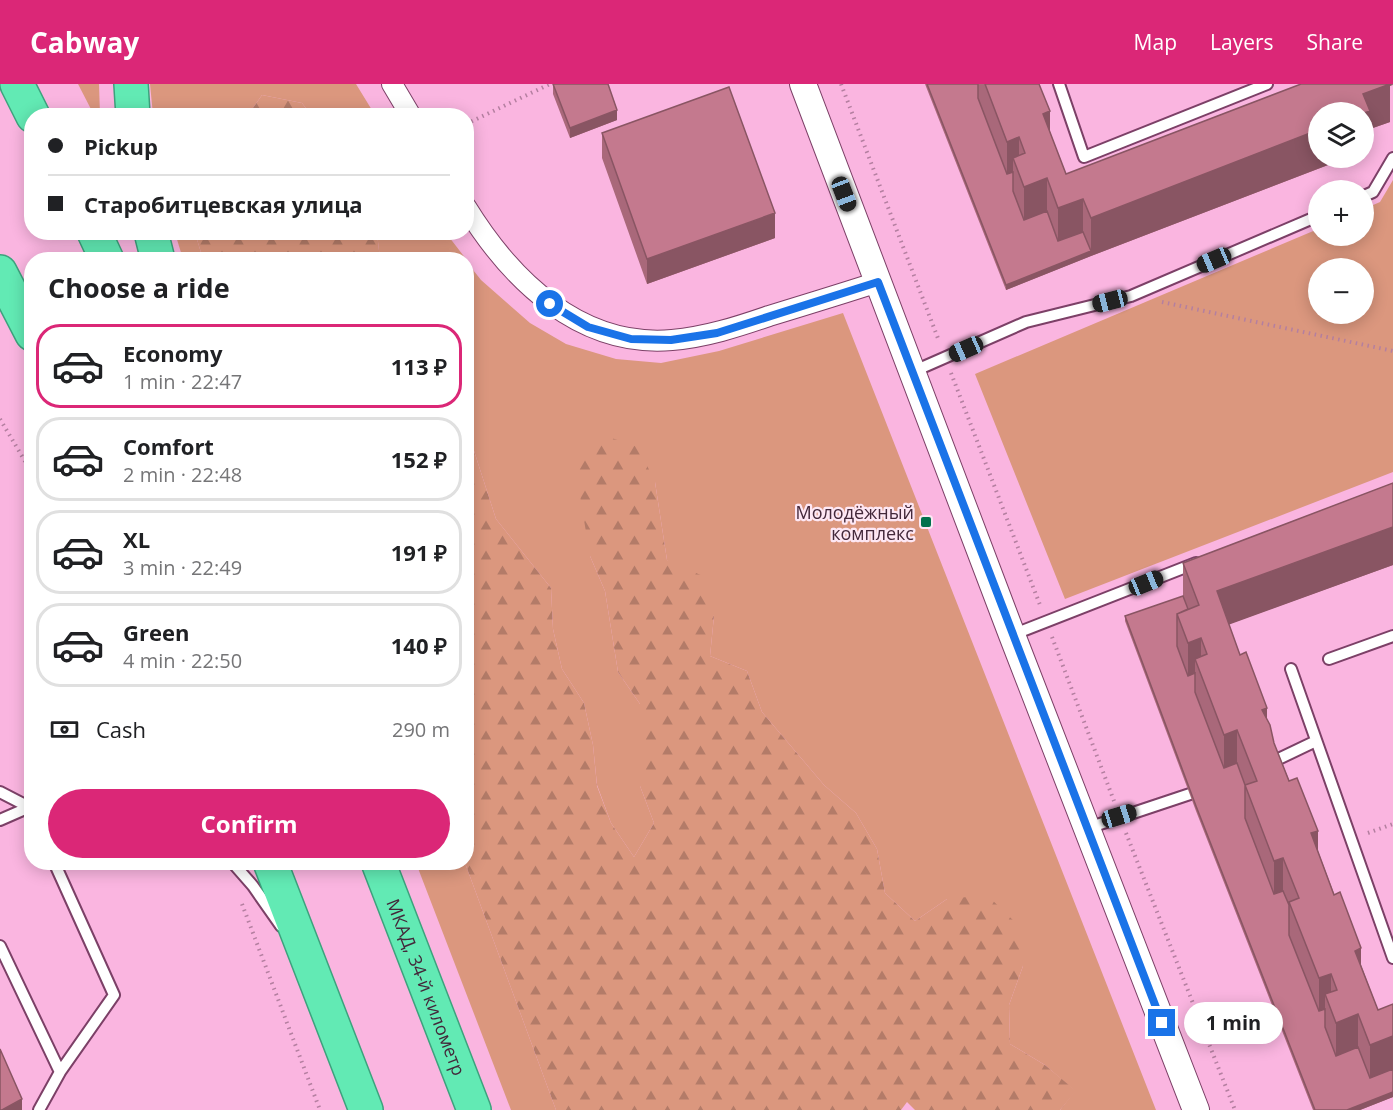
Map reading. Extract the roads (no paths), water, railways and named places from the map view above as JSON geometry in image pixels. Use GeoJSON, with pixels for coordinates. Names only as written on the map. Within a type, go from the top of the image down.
{"type":"FeatureCollection","features":[{"type":"Feature","properties":{"kind":"highway"},"geometry":{"type":"LineString","coordinates":[[17,84],[29,108]]}},
{"type":"Feature","properties":{"kind":"highway"},"geometry":{"type":"LineString","coordinates":[[131,84],[132,108]]}},
{"type":"Feature","properties":{"kind":"highway"},"geometry":{"type":"LineString","coordinates":[[0,272],[24,318]]}},
{"type":"Feature","properties":{"kind":"highway"},"geometry":{"type":"LineString","coordinates":[[273,870],[366,1110]]}},
{"type":"Feature","properties":{"kind":"highway","name":"МКАД, 34-й километр"},"geometry":{"type":"LineString","coordinates":[[381,870],[474,1110]]}},
{"type":"Feature","properties":{"kind":"street"},"geometry":{"type":"LineString","coordinates":[[392,84],[406,108]]}},
{"type":"Feature","properties":{"kind":"street"},"geometry":{"type":"LineString","coordinates":[[803,84],[1012,635],[1196,1110]]}},
{"type":"Feature","properties":{"kind":"street"},"geometry":{"type":"LineString","coordinates":[[474,220],[515,272],[550,304],[588,327],[631,339],[671,340],[717,333],[878,282]]}},
{"type":"Feature","properties":{"kind":"lane"},"geometry":{"type":"LineString","coordinates":[[1059,84],[1084,157],[1267,84]]}},
{"type":"Feature","properties":{"kind":"lane"},"geometry":{"type":"LineString","coordinates":[[1374,190],[1393,158]]}},
{"type":"Feature","properties":{"kind":"lane"},"geometry":{"type":"LineString","coordinates":[[912,373],[1026,322],[1131,296],[1308,220]]}},
{"type":"Feature","properties":{"kind":"lane"},"geometry":{"type":"LineString","coordinates":[[1012,635],[1211,558]]}},
{"type":"Feature","properties":{"kind":"lane"},"geometry":{"type":"LineString","coordinates":[[1329,659],[1393,636]]}},
{"type":"Feature","properties":{"kind":"lane"},"geometry":{"type":"LineString","coordinates":[[1291,669],[1393,958]]}},
{"type":"Feature","properties":{"kind":"lane"},"geometry":{"type":"LineString","coordinates":[[1270,763],[1316,741]]}},
{"type":"Feature","properties":{"kind":"lane"},"geometry":{"type":"LineString","coordinates":[[0,792],[24,804]]}},
{"type":"Feature","properties":{"kind":"lane"},"geometry":{"type":"LineString","coordinates":[[1087,828],[1190,794]]}},
{"type":"Feature","properties":{"kind":"lane"},"geometry":{"type":"LineString","coordinates":[[0,820],[24,811]]}},
{"type":"Feature","properties":{"kind":"lane"},"geometry":{"type":"LineString","coordinates":[[39,1110],[60,1072],[114,995],[58,870]]}},
{"type":"Feature","properties":{"kind":"lane"},"geometry":{"type":"LineString","coordinates":[[238,870],[253,886],[313,974]]}},
{"type":"Feature","properties":{"kind":"lane"},"geometry":{"type":"LineString","coordinates":[[0,946],[60,1072]]}},
{"type":"Feature","properties":{"kind":"place","name":"Молодёжный комплекс"},"geometry":{"type":"Point","coordinates":[926,522]}}]}
